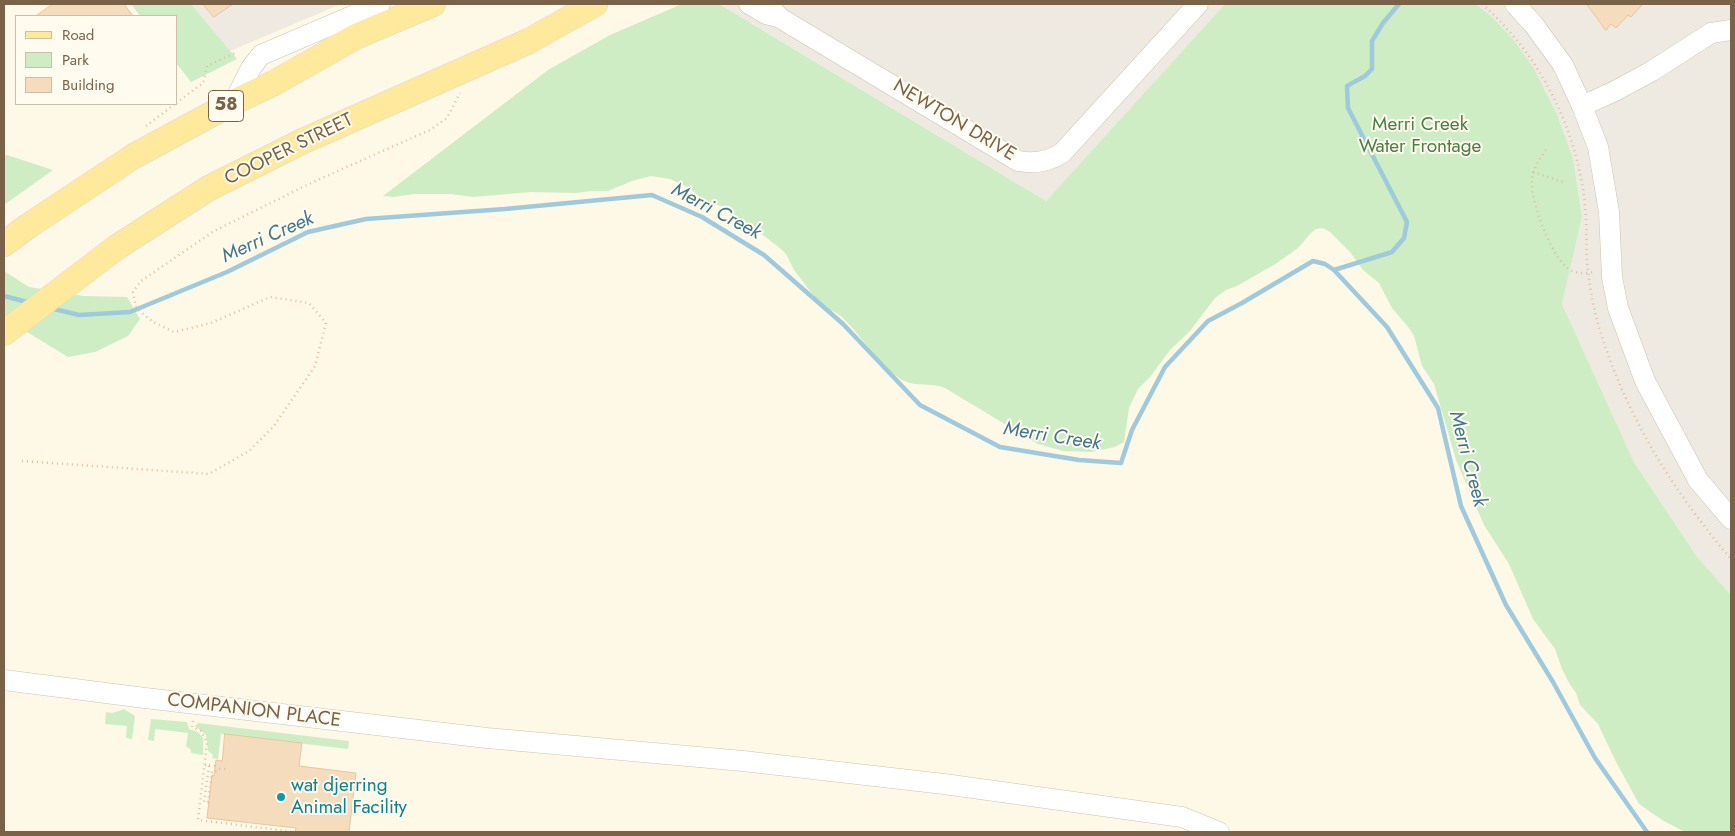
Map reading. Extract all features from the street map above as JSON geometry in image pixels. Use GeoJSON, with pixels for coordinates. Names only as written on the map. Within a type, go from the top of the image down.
{"type":"FeatureCollection","features":[{"type":"Feature","properties":{"kind":"main road","name":"58"},"geometry":{"type":"LineString","coordinates":[[4,244],[134,156],[234,102],[274,83],[357,36],[433,4]]}},
{"type":"Feature","properties":{"kind":"main road","name":"COOPER STREET"},"geometry":{"type":"LineString","coordinates":[[4,333],[117,247],[209,188],[301,142],[529,41],[595,4]]}},
{"type":"Feature","properties":{"kind":"street"},"geometry":{"type":"LineString","coordinates":[[234,102],[251,68],[261,55],[380,4]]}},
{"type":"Feature","properties":{"kind":"street","name":"NEWTON DRIVE"},"geometry":{"type":"LineString","coordinates":[[750,4],[766,14],[774,11],[1018,160],[1035,162],[1047,161],[1062,153],[1198,4]]}},
{"type":"Feature","properties":{"kind":"street"},"geometry":{"type":"LineString","coordinates":[[1515,4],[1534,25],[1562,64],[1582,106],[1598,147],[1609,212],[1611,268],[1618,308],[1644,382],[1698,480],[1731,519]]}},
{"type":"Feature","properties":{"kind":"street"},"geometry":{"type":"LineString","coordinates":[[1582,106],[1652,71],[1711,33],[1731,30]]}},
{"type":"Feature","properties":{"kind":"street","name":"COMPANION PLACE"},"geometry":{"type":"LineString","coordinates":[[4,680],[486,746],[733,760],[944,784],[1182,817],[1219,832]]}},
{"type":"Feature","properties":{"kind":"path"},"geometry":{"type":"LineString","coordinates":[[178,102],[203,83],[207,66],[235,53]]}},
{"type":"Feature","properties":{"kind":"path"},"geometry":{"type":"LineString","coordinates":[[22,461],[209,474],[249,451],[274,426],[315,366],[326,324],[309,303],[270,297],[211,323],[174,332],[153,322],[136,308],[132,292],[141,281],[214,231],[313,182],[430,130],[447,118],[460,93],[468,67]]}},
{"type":"Feature","properties":{"kind":"path"},"geometry":{"type":"LineString","coordinates":[[1546,150],[1533,172],[1533,196],[1541,221],[1560,261],[1574,272],[1583,273],[1611,268]]}},
{"type":"Feature","properties":{"kind":"path"},"geometry":{"type":"LineString","coordinates":[[1533,172],[1563,182]]}},
{"type":"Feature","properties":{"kind":"path"},"geometry":{"type":"LineString","coordinates":[[193,721],[192,728],[201,732],[206,739],[198,820],[295,832]]}},
{"type":"Feature","properties":{"kind":"path"},"geometry":{"type":"LineString","coordinates":[[204,765],[215,766]]}},
{"type":"Feature","properties":{"kind":"path"},"geometry":{"type":"LineString","coordinates":[[209,765],[204,802],[208,802],[212,771],[226,769]]}},
{"type":"Feature","properties":{"kind":"shaded area"},"geometry":{"type":"Polygon","coordinates":[[[191,4],[341,4],[230,51],[191,4]]]}},
{"type":"Feature","properties":{"kind":"shaded area"},"geometry":{"type":"Polygon","coordinates":[[[719,4],[1225,4],[1046,201],[719,4]]]}},
{"type":"Feature","properties":{"kind":"shaded area"},"geometry":{"type":"Polygon","coordinates":[[[1476,4],[1731,4],[1731,595],[1698,558],[1634,462],[1562,304],[1582,217],[1573,158],[1556,112],[1545,90],[1513,39],[1492,17],[1476,4]]]}},
{"type":"Feature","properties":{"kind":"green space"},"geometry":{"type":"Polygon","coordinates":[[[131,4],[191,4],[237,59],[191,82],[178,66],[178,15],[139,15],[131,4]]]}},
{"type":"Feature","properties":{"kind":"green space","name":"Merri Creek Water Frontage"},"geometry":{"type":"Polygon","coordinates":[[[682,4],[719,4],[1046,201],[1225,4],[1476,4],[1492,17],[1513,39],[1534,69],[1556,112],[1573,158],[1582,217],[1562,304],[1634,462],[1698,558],[1731,595],[1731,832],[1685,832],[1662,820],[1639,804],[1598,724],[1580,705],[1576,693],[1562,669],[1555,649],[1533,619],[1509,564],[1484,525],[1456,460],[1434,384],[1422,366],[1414,336],[1392,308],[1379,283],[1363,270],[1350,252],[1330,232],[1323,228],[1316,229],[1298,248],[1277,263],[1237,286],[1226,290],[1215,298],[1190,331],[1170,350],[1150,377],[1138,389],[1129,408],[1124,442],[1115,447],[1091,452],[1063,451],[1038,444],[945,388],[904,381],[879,360],[842,317],[820,304],[794,270],[786,254],[781,249],[754,228],[739,221],[725,208],[703,199],[687,187],[670,179],[651,176],[632,181],[608,191],[576,193],[531,192],[473,197],[451,194],[383,196],[548,70],[610,35],[682,4]]]}},
{"type":"Feature","properties":{"kind":"green space"},"geometry":{"type":"Polygon","coordinates":[[[4,154],[53,170],[4,205],[4,154]]]}},
{"type":"Feature","properties":{"kind":"green space"},"geometry":{"type":"Polygon","coordinates":[[[4,271],[29,287],[84,296],[127,297],[140,319],[128,336],[95,352],[68,357],[4,318],[4,271]]]}},
{"type":"Feature","properties":{"kind":"green space"},"geometry":{"type":"Polygon","coordinates":[[[124,709],[135,716],[132,739],[126,738],[127,726],[105,724],[106,712],[112,713],[124,709]]]}},
{"type":"Feature","properties":{"kind":"green space"},"geometry":{"type":"Polygon","coordinates":[[[151,719],[187,722],[189,729],[198,732],[203,738],[203,755],[191,753],[191,750],[186,746],[188,733],[155,729],[154,741],[148,740],[151,719]]]}},
{"type":"Feature","properties":{"kind":"green space"},"geometry":{"type":"Polygon","coordinates":[[[198,723],[349,741],[348,749],[221,734],[218,759],[212,758],[213,755],[208,751],[206,735],[195,726],[198,723]]]}},
{"type":"Feature","properties":{"kind":"building"},"geometry":{"type":"Polygon","coordinates":[[[53,4],[124,4],[132,15],[37,15],[53,4]]]}},
{"type":"Feature","properties":{"kind":"building"},"geometry":{"type":"Polygon","coordinates":[[[203,4],[233,4],[214,17],[203,4]]]}},
{"type":"Feature","properties":{"kind":"building"},"geometry":{"type":"Polygon","coordinates":[[[1587,4],[1643,4],[1631,17],[1628,15],[1616,28],[1611,24],[1606,30],[1587,4]]]}},
{"type":"Feature","properties":{"kind":"building","name":"wat djerring Animal Facility"},"geometry":{"type":"Polygon","coordinates":[[[225,734],[302,743],[299,766],[356,773],[349,832],[295,832],[296,828],[207,818],[212,775],[214,776],[216,760],[222,761],[225,734]]]}},
{"type":"Feature","properties":{"kind":"waterway"},"geometry":{"type":"LineString","coordinates":[[1334,270],[1392,252],[1404,238],[1407,222],[1348,108],[1347,86],[1365,76],[1372,69],[1372,41],[1383,23],[1399,4]]}},
{"type":"Feature","properties":{"kind":"waterway","name":"Merri Creek"},"geometry":{"type":"LineString","coordinates":[[50,308],[79,315],[130,312],[227,272],[308,232],[366,219],[505,209],[652,195],[702,217],[764,255],[843,324],[920,405],[1000,447],[1079,460],[1121,463],[1132,430],[1165,367],[1208,321],[1313,261],[1325,264],[1334,270],[1387,327],[1438,408],[1461,506],[1506,605],[1553,682],[1595,758],[1647,832]]}},
{"type":"Feature","properties":{"kind":"waterway","name":"Merri Creek"},"geometry":{"type":"LineString","coordinates":[[4,296],[31,303]]}},
{"type":"Feature","properties":{"kind":"place","name":"wat djerring Animal Facility"},"geometry":{"type":"Point","coordinates":[281,797]}}]}
